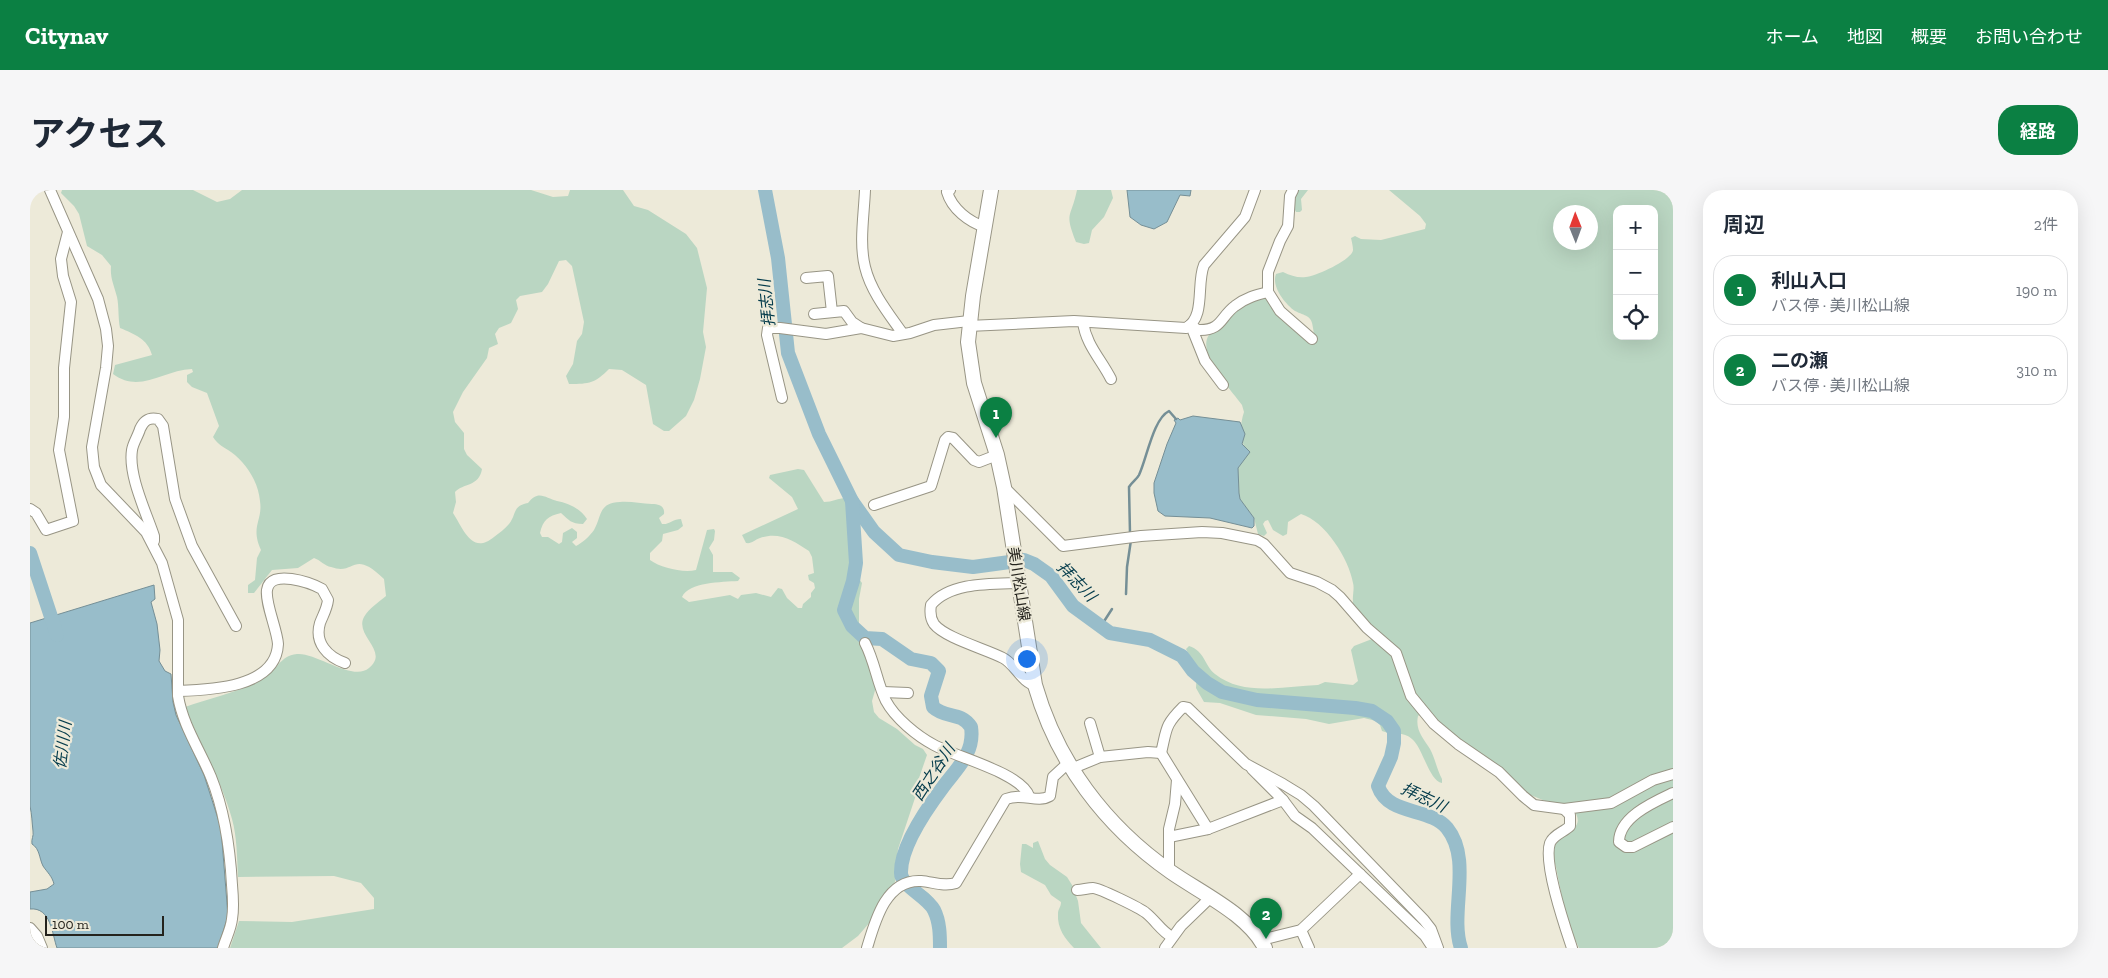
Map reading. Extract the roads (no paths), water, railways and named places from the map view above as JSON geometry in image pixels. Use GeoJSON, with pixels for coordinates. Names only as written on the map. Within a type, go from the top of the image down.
{"type":"FeatureCollection","features":[{"type":"Feature","properties":{"kind":"main road","name":"美川松山線"},"geometry":{"type":"LineString","coordinates":[[991,190],[969,324],[969,358],[974,383],[997,455],[1004,488],[1035,685],[1050,732],[1082,786],[1126,834],[1170,871],[1248,926],[1263,944]]}},
{"type":"Feature","properties":{"kind":"street"},"geometry":{"type":"LineString","coordinates":[[50,190],[98,299],[106,329],[108,346],[106,368],[92,447],[94,467],[101,485],[107,493],[146,532],[154,545],[168,578],[178,620],[178,692],[184,720],[211,777],[226,824],[233,908],[232,920],[223,948]]}},
{"type":"Feature","properties":{"kind":"street"},"geometry":{"type":"LineString","coordinates":[[865,190],[863,249],[865,266],[873,288],[904,334]]}},
{"type":"Feature","properties":{"kind":"street"},"geometry":{"type":"LineString","coordinates":[[950,190],[947,192],[953,205],[984,228]]}},
{"type":"Feature","properties":{"kind":"street"},"geometry":{"type":"LineString","coordinates":[[814,314],[844,312],[852,322],[862,328],[885,335],[904,334],[934,325],[1083,322],[1178,328],[1190,325],[1197,314],[1201,273],[1204,265],[1245,217],[1255,190]]}},
{"type":"Feature","properties":{"kind":"street"},"geometry":{"type":"LineString","coordinates":[[1292,190],[1288,226],[1268,272],[1268,292],[1280,311],[1312,339]]}},
{"type":"Feature","properties":{"kind":"street"},"geometry":{"type":"LineString","coordinates":[[30,509],[36,513],[46,530],[73,521],[58,450],[64,417],[64,368],[71,302],[63,276],[61,259],[68,232]]}},
{"type":"Feature","properties":{"kind":"street"},"geometry":{"type":"LineString","coordinates":[[810,275],[828,276],[832,312]]}},
{"type":"Feature","properties":{"kind":"street"},"geometry":{"type":"LineString","coordinates":[[1190,325],[1198,330],[1216,327],[1234,306],[1248,298],[1268,292]]}},
{"type":"Feature","properties":{"kind":"street"},"geometry":{"type":"LineString","coordinates":[[1083,322],[1087,338],[1095,355],[1104,364],[1111,379]]}},
{"type":"Feature","properties":{"kind":"street"},"geometry":{"type":"LineString","coordinates":[[1190,325],[1205,361],[1223,385]]}},
{"type":"Feature","properties":{"kind":"street"},"geometry":{"type":"LineString","coordinates":[[782,398],[767,331],[768,328],[826,334],[862,328]]}},
{"type":"Feature","properties":{"kind":"street"},"geometry":{"type":"LineString","coordinates":[[154,545],[154,536],[136,481],[132,460],[132,449],[142,424],[147,419],[153,418],[158,419],[163,426],[175,499],[192,546],[236,626]]}},
{"type":"Feature","properties":{"kind":"street"},"geometry":{"type":"LineString","coordinates":[[874,505],[931,486],[945,440],[948,437],[953,438],[978,462],[997,455]]}},
{"type":"Feature","properties":{"kind":"street"},"geometry":{"type":"LineString","coordinates":[[1004,488],[1063,546],[1141,536],[1202,532],[1257,540],[1264,544],[1290,573],[1317,582],[1332,590],[1366,628],[1396,653],[1411,696],[1434,724],[1458,744],[1499,772],[1522,796],[1534,805],[1564,809],[1611,803],[1653,780],[1673,774]]}},
{"type":"Feature","properties":{"kind":"street"},"geometry":{"type":"LineString","coordinates":[[1018,577],[949,592],[931,605],[931,618],[946,633],[1004,659],[1015,667],[1027,682],[1035,685]]}},
{"type":"Feature","properties":{"kind":"street"},"geometry":{"type":"LineString","coordinates":[[178,692],[207,690],[248,681],[265,671],[274,659],[278,644],[267,592],[271,583],[281,578],[291,578],[322,589],[328,600],[319,628],[320,642],[329,655],[345,663]]}},
{"type":"Feature","properties":{"kind":"street"},"geometry":{"type":"LineString","coordinates":[[865,644],[871,654],[890,708],[918,734],[933,745],[975,762],[1022,785],[1029,796]]}},
{"type":"Feature","properties":{"kind":"street"},"geometry":{"type":"LineString","coordinates":[[883,692],[908,693]]}},
{"type":"Feature","properties":{"kind":"street"},"geometry":{"type":"LineString","coordinates":[[1208,829],[1161,753],[1165,730],[1183,707],[1188,708],[1251,767],[1283,800],[1295,816],[1312,828],[1425,936],[1433,948]]}},
{"type":"Feature","properties":{"kind":"street"},"geometry":{"type":"LineString","coordinates":[[1090,723],[1100,757]]}},
{"type":"Feature","properties":{"kind":"street"},"geometry":{"type":"LineString","coordinates":[[867,948],[879,912],[890,895],[905,884],[923,881],[942,885],[956,883],[982,842],[1002,804],[1012,797],[1029,796],[1041,800],[1050,796],[1053,777],[1069,767],[1100,757],[1148,752],[1161,753]]}},
{"type":"Feature","properties":{"kind":"street"},"geometry":{"type":"LineString","coordinates":[[1251,767],[1301,795],[1314,806],[1424,920],[1431,929],[1438,948]]}},
{"type":"Feature","properties":{"kind":"street"},"geometry":{"type":"LineString","coordinates":[[1170,871],[1169,837],[1177,780]]}},
{"type":"Feature","properties":{"kind":"street"},"geometry":{"type":"LineString","coordinates":[[1673,793],[1650,804],[1627,822],[1619,835],[1619,842],[1626,847],[1633,847],[1673,828]]}},
{"type":"Feature","properties":{"kind":"street"},"geometry":{"type":"LineString","coordinates":[[1169,837],[1208,829],[1283,800]]}},
{"type":"Feature","properties":{"kind":"street"},"geometry":{"type":"LineString","coordinates":[[1564,809],[1570,815],[1570,826],[1552,838],[1548,852],[1560,911],[1572,948]]}},
{"type":"Feature","properties":{"kind":"street"},"geometry":{"type":"LineString","coordinates":[[1263,944],[1300,930],[1360,874]]}},
{"type":"Feature","properties":{"kind":"street"},"geometry":{"type":"LineString","coordinates":[[1077,890],[1093,888],[1101,890],[1136,906],[1150,916],[1164,933],[1172,938]]}},
{"type":"Feature","properties":{"kind":"street"},"geometry":{"type":"LineString","coordinates":[[1165,948],[1181,926],[1210,898]]}},
{"type":"Feature","properties":{"kind":"street"},"geometry":{"type":"LineString","coordinates":[[30,928],[37,936],[42,948]]}},
{"type":"Feature","properties":{"kind":"street"},"geometry":{"type":"LineString","coordinates":[[1300,930],[1309,948]]}},
{"type":"Feature","properties":{"kind":"water"},"geometry":{"type":"Polygon","coordinates":[[[1127,190],[1191,190],[1190,196],[1180,195],[1167,222],[1154,229],[1141,225],[1130,217],[1127,190]]]}},
{"type":"Feature","properties":{"kind":"water"},"geometry":{"type":"Polygon","coordinates":[[[1193,416],[1240,422],[1245,434],[1242,444],[1250,452],[1238,468],[1239,493],[1240,499],[1254,518],[1254,526],[1252,528],[1210,518],[1165,516],[1158,511],[1154,483],[1176,423],[1174,420],[1193,416]]]}},
{"type":"Feature","properties":{"kind":"water"},"geometry":{"type":"Polygon","coordinates":[[[154,585],[155,599],[151,602],[157,624],[160,650],[159,661],[165,671],[171,674],[176,715],[204,775],[221,828],[228,916],[218,948],[57,948],[50,922],[42,912],[30,909],[30,892],[47,889],[54,884],[51,876],[43,866],[38,851],[32,844],[33,833],[30,806],[30,623],[154,585]]]}},
{"type":"Feature","properties":{"kind":"waterway","name":"拝志川"},"geometry":{"type":"LineString","coordinates":[[765,190],[778,258],[788,353],[819,434],[852,501],[874,532],[899,555],[932,562],[973,567],[1024,560],[1034,564],[1051,576],[1073,606],[1110,633],[1150,640],[1182,656],[1193,671],[1207,683],[1222,692],[1257,700],[1355,708],[1372,711],[1387,721],[1394,731],[1394,743],[1391,757],[1378,786],[1383,796],[1391,802],[1440,821],[1455,841],[1460,871],[1457,919],[1461,948]]}},
{"type":"Feature","properties":{"kind":"waterway"},"geometry":{"type":"LineString","coordinates":[[1130,533],[1129,487],[1139,475],[1151,440],[1163,415],[1169,411],[1176,419]]}},
{"type":"Feature","properties":{"kind":"waterway","name":"西之谷川"},"geometry":{"type":"LineString","coordinates":[[852,501],[856,563],[853,581],[844,610],[852,626],[865,638],[882,639],[911,659],[931,663],[939,671],[931,696],[933,707],[938,711],[962,719],[971,727],[972,736],[964,760],[937,795],[916,827],[902,862],[901,872],[905,882],[926,900],[934,910],[939,924],[940,948]]}},
{"type":"Feature","properties":{"kind":"waterway"},"geometry":{"type":"LineString","coordinates":[[1126,594],[1131,540]]}},
{"type":"Feature","properties":{"kind":"waterway","name":"佐川川"},"geometry":{"type":"LineString","coordinates":[[30,553],[57,635]]}},
{"type":"Feature","properties":{"kind":"waterway"},"geometry":{"type":"LineString","coordinates":[[1101,626],[1112,609]]}},
{"type":"Feature","properties":{"kind":"place","name":"利山入口"},"geometry":{"type":"Point","coordinates":[996,438]}},
{"type":"Feature","properties":{"kind":"place","name":"二の瀬"},"geometry":{"type":"Point","coordinates":[1266,939]}}]}
